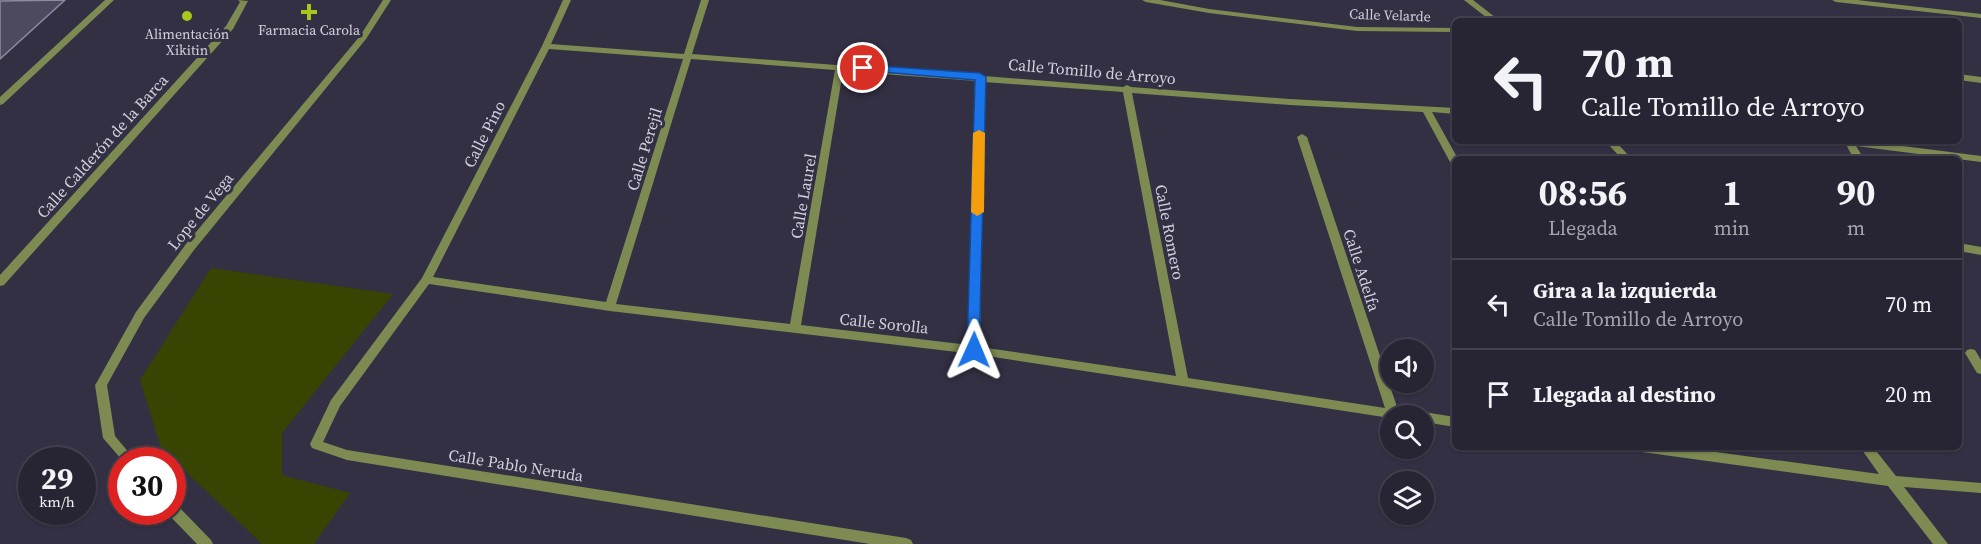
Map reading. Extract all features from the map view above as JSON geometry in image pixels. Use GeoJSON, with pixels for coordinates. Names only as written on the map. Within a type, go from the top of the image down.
{"type":"FeatureCollection","features":[{"type":"Feature","properties":{"kind":"street"},"geometry":{"type":"LineString","coordinates":[[0,102],[110,0]]}},
{"type":"Feature","properties":{"kind":"street","name":"Calle Calderón de la Barca"},"geometry":{"type":"LineString","coordinates":[[0,282],[230,27],[244,1],[242,0]]}},
{"type":"Feature","properties":{"kind":"street","name":"Lope de Vega"},"geometry":{"type":"LineString","coordinates":[[117,447],[109,438],[101,385],[140,315],[190,247],[363,37],[387,0]]}},
{"type":"Feature","properties":{"kind":"street","name":"Calle Pino"},"geometry":{"type":"LineString","coordinates":[[426,280],[546,46],[567,0]]}},
{"type":"Feature","properties":{"kind":"street","name":"Calle Perejil"},"geometry":{"type":"LineString","coordinates":[[610,308],[705,0]]}},
{"type":"Feature","properties":{"kind":"street","name":"Calle Velarde"},"geometry":{"type":"LineString","coordinates":[[1146,0],[1209,11],[1357,29],[1452,30]]}},
{"type":"Feature","properties":{"kind":"street"},"geometry":{"type":"LineString","coordinates":[[1468,0],[1492,18]]}},
{"type":"Feature","properties":{"kind":"street"},"geometry":{"type":"LineString","coordinates":[[1836,0],[1981,16]]}},
{"type":"Feature","properties":{"kind":"street","name":"Calle Tomillo de Arroyo"},"geometry":{"type":"LineString","coordinates":[[546,46],[1452,111]]}},
{"type":"Feature","properties":{"kind":"street","name":"Calle Laurel"},"geometry":{"type":"LineString","coordinates":[[795,330],[840,66]]}},
{"type":"Feature","properties":{"kind":"street"},"geometry":{"type":"LineString","coordinates":[[974,350],[980,77]]}},
{"type":"Feature","properties":{"kind":"street"},"geometry":{"type":"LineString","coordinates":[[1962,77],[1981,80]]}},
{"type":"Feature","properties":{"kind":"street","name":"Calle Romero"},"geometry":{"type":"LineString","coordinates":[[1127,88],[1184,381]]}},
{"type":"Feature","properties":{"kind":"street"},"geometry":{"type":"LineString","coordinates":[[1426,109],[1452,157]]}},
{"type":"Feature","properties":{"kind":"street","name":"Calle Adelfa"},"geometry":{"type":"LineString","coordinates":[[1302,137],[1390,405]]}},
{"type":"Feature","properties":{"kind":"street"},"geometry":{"type":"LineString","coordinates":[[1613,144],[1624,156]]}},
{"type":"Feature","properties":{"kind":"street"},"geometry":{"type":"LineString","coordinates":[[1865,144],[1958,156]]}},
{"type":"Feature","properties":{"kind":"street"},"geometry":{"type":"LineString","coordinates":[[1962,157],[1981,159]]}},
{"type":"Feature","properties":{"kind":"street"},"geometry":{"type":"LineString","coordinates":[[1962,247],[1981,250]]}},
{"type":"Feature","properties":{"kind":"street","name":"Calle Sorolla"},"geometry":{"type":"LineString","coordinates":[[426,280],[610,308],[974,350],[1380,411]]}},
{"type":"Feature","properties":{"kind":"street","name":"Calle Pablo Neruda"},"geometry":{"type":"LineString","coordinates":[[426,280],[335,404],[316,444],[347,454],[906,544]]}},
{"type":"Feature","properties":{"kind":"street"},"geometry":{"type":"LineString","coordinates":[[1976,354],[1981,370]]}},
{"type":"Feature","properties":{"kind":"street"},"geometry":{"type":"LineString","coordinates":[[1434,419],[1452,422]]}},
{"type":"Feature","properties":{"kind":"street"},"geometry":{"type":"LineString","coordinates":[[1664,450],[1894,481],[1981,488]]}},
{"type":"Feature","properties":{"kind":"street"},"geometry":{"type":"LineString","coordinates":[[1868,450],[1941,544]]}},
{"type":"Feature","properties":{"kind":"street"},"geometry":{"type":"LineString","coordinates":[[186,523],[206,544]]}},
{"type":"Feature","properties":{"kind":"green space"},"geometry":{"type":"Polygon","coordinates":[[[211,268],[393,294],[282,433],[282,475],[350,493],[314,544],[262,544],[186,472],[186,447],[161,447],[140,380],[211,268]]]}},
{"type":"Feature","properties":{"kind":"building"},"geometry":{"type":"Polygon","coordinates":[[[65,0],[0,59],[0,1],[65,0]]]}},
{"type":"Feature","properties":{"kind":"slow traffic"},"geometry":{"type":"LineString","coordinates":[[977,212],[979,133]]}},
{"type":"Feature","properties":{"kind":"place","name":"Farmacia Carola"},"geometry":{"type":"Point","coordinates":[309,12]}},
{"type":"Feature","properties":{"kind":"place","name":"Alimentación Xikitin"},"geometry":{"type":"Point","coordinates":[187,16]}},
{"type":"Feature","properties":{"kind":"route"},"geometry":{"type":"LineString","coordinates":[[863,68],[980,77],[974,350]]}}]}
